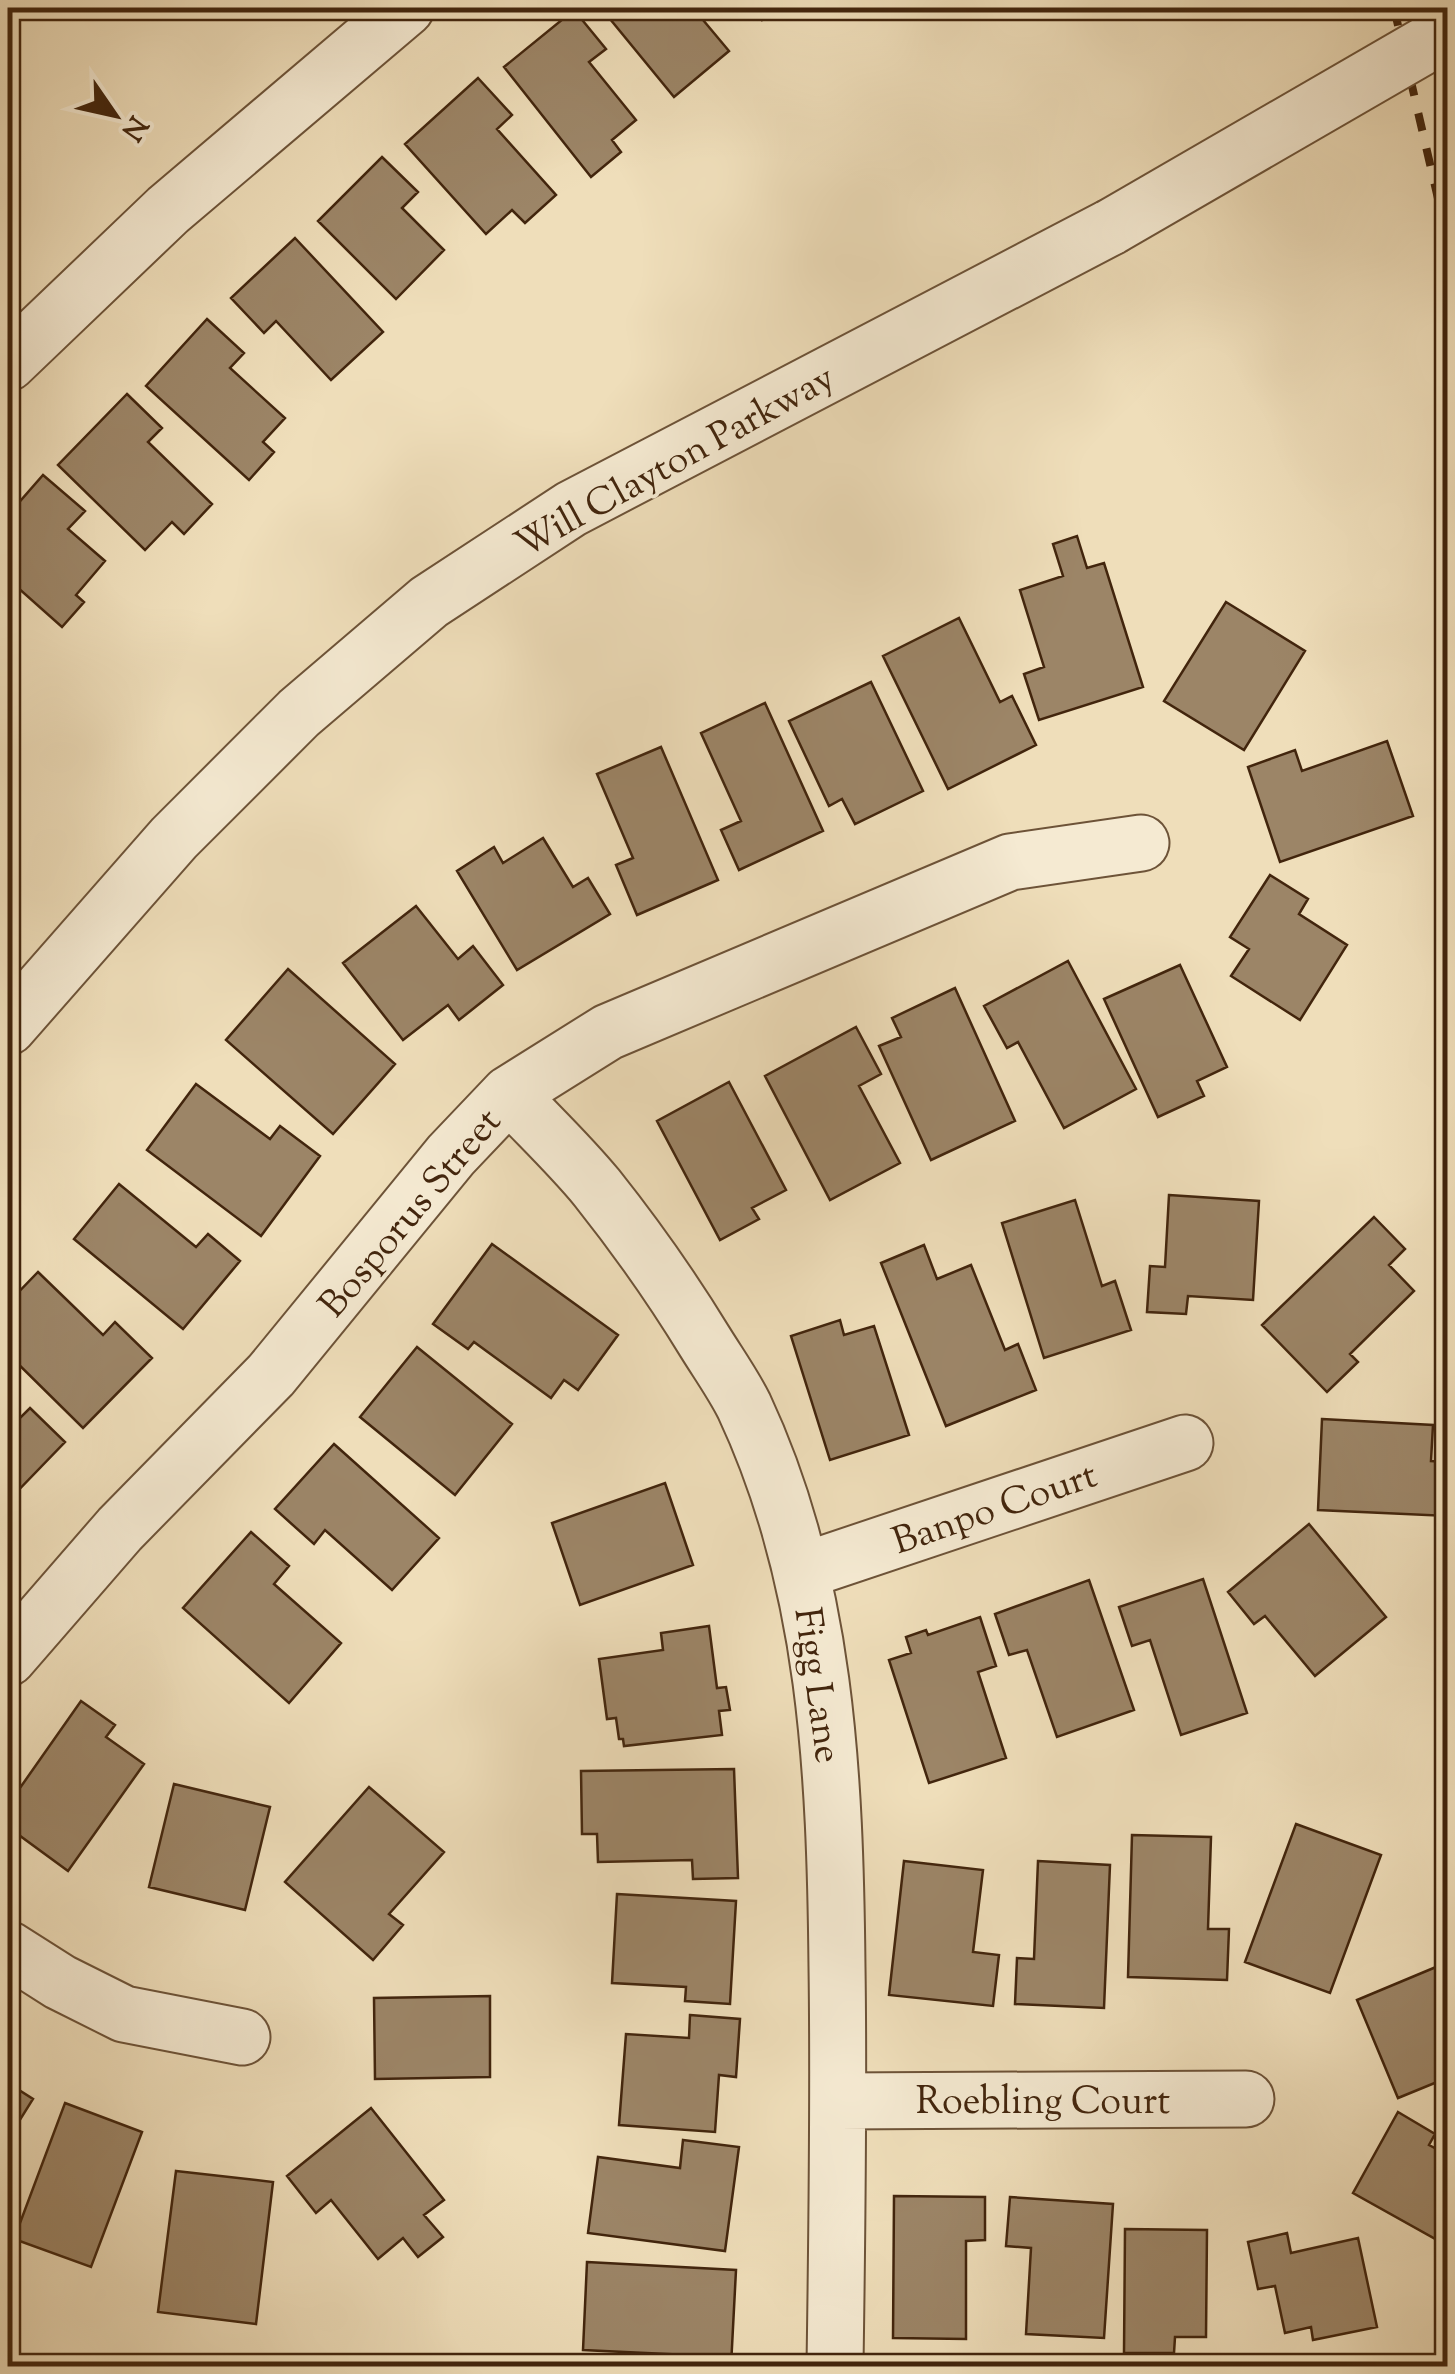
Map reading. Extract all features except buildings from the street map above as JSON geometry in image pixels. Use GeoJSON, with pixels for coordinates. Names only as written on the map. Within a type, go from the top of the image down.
{"type":"FeatureCollection","features":[{"type":"Feature","properties":{"kind":"street"},"geometry":{"type":"LineString","coordinates":[[8,363],[168,210],[406,8]]}},
{"type":"Feature","properties":{"kind":"street","name":"Will Clayton Parkway"},"geometry":{"type":"LineString","coordinates":[[15,1003],[299,713],[429,602],[571,510],[1111,227],[1448,32]]}},
{"type":"Feature","properties":{"kind":"street","name":"Bosporus Street"},"geometry":{"type":"LineString","coordinates":[[8,1658],[120,1528],[202,1450],[271,1376],[451,1155],[509,1094],[608,1032],[1010,862],[1141,843]]}},
{"type":"Feature","properties":{"kind":"street","name":"Figg Lane"},"geometry":{"type":"LineString","coordinates":[[509,1094],[594,1185],[669,1283],[743,1404],[787,1512],[803,1571],[829,1735],[836,1843],[836,2366]]}},
{"type":"Feature","properties":{"kind":"street","name":"Banpo Court"},"geometry":{"type":"LineString","coordinates":[[803,1571],[1184,1443]]}},
{"type":"Feature","properties":{"kind":"street"},"geometry":{"type":"LineString","coordinates":[[8,1949],[60,1982],[124,2014],[242,2037]]}},
{"type":"Feature","properties":{"kind":"street","name":"Roebling Court"},"geometry":{"type":"LineString","coordinates":[[839,2101],[1246,2098]]}},
{"type":"Feature","properties":{"kind":"railway"},"geometry":{"type":"LineString","coordinates":[[1394,8],[1448,242]]}}]}
